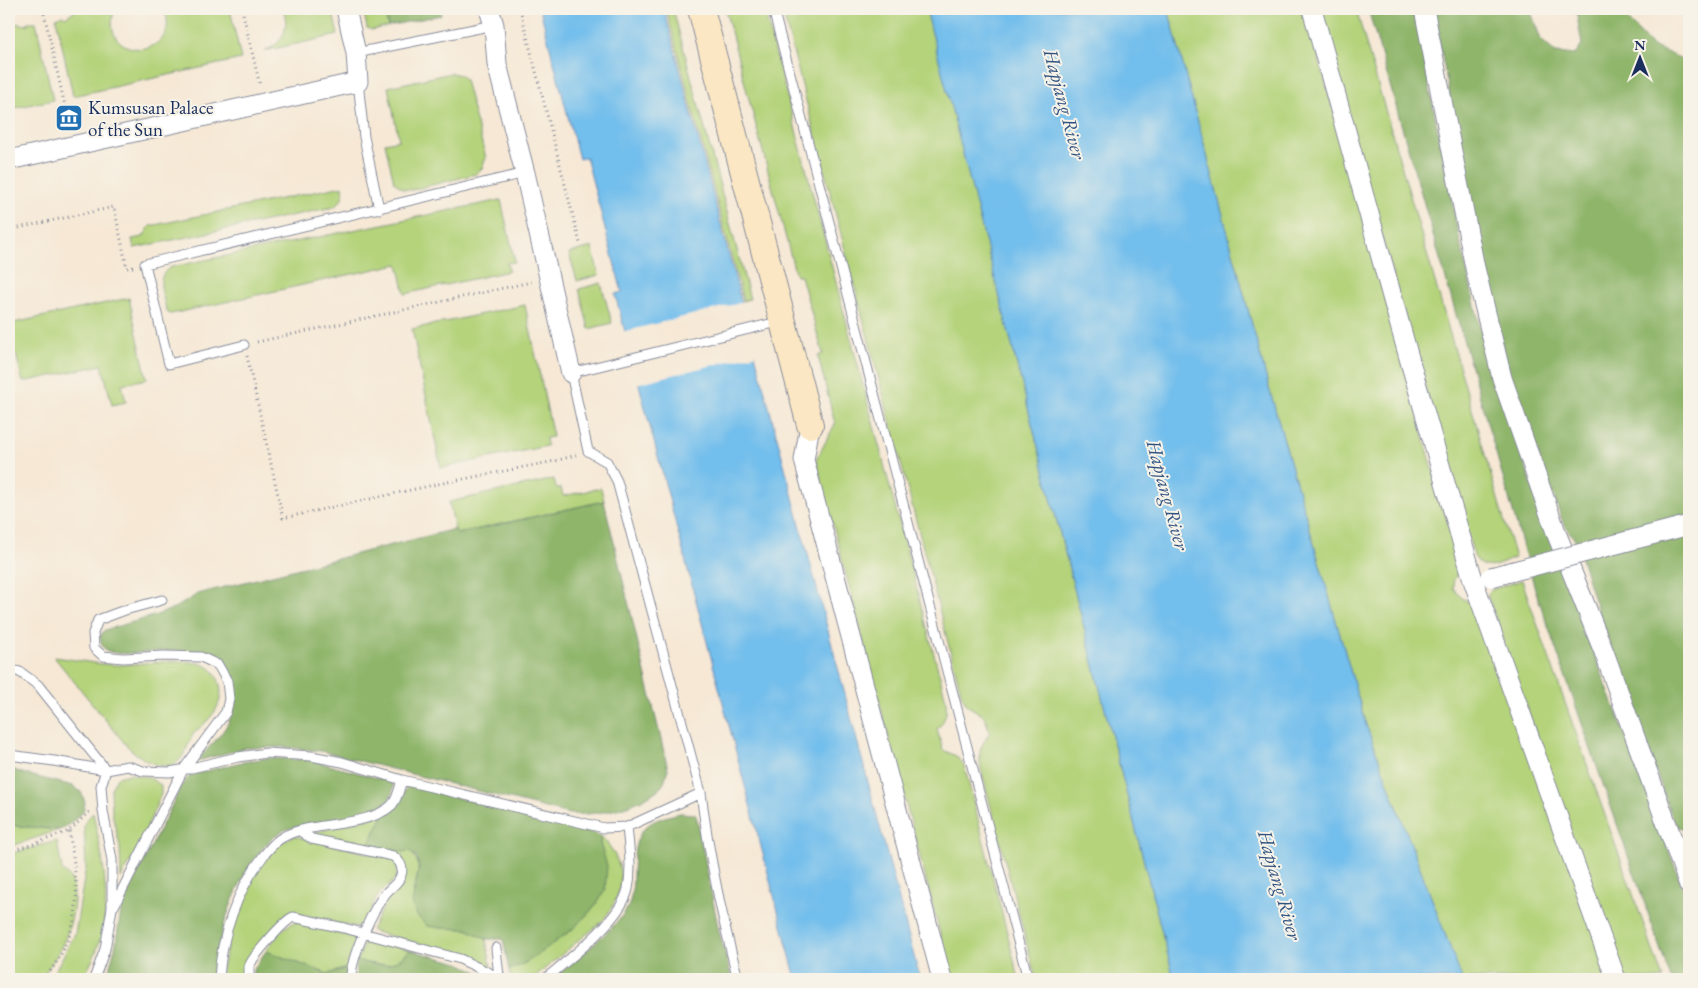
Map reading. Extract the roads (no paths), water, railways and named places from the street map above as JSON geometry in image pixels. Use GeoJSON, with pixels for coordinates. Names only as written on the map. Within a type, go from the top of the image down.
{"type":"FeatureCollection","features":[{"type":"Feature","properties":{"kind":"street"},"geometry":{"type":"LineString","coordinates":[[9,160],[358,82],[356,52],[346,9]]}},
{"type":"Feature","properties":{"kind":"street"},"geometry":{"type":"LineString","coordinates":[[701,9],[770,324],[810,425],[804,460],[942,979]]}},
{"type":"Feature","properties":{"kind":"street"},"geometry":{"type":"LineString","coordinates":[[1312,9],[1411,365],[1616,979]]}},
{"type":"Feature","properties":{"kind":"street"},"geometry":{"type":"LineString","coordinates":[[1424,9],[1475,268],[1502,378],[1557,535],[1604,652],[1689,885]]}},
{"type":"Feature","properties":{"kind":"street"},"geometry":{"type":"LineString","coordinates":[[492,17],[497,64],[525,173],[571,373]]}},
{"type":"Feature","properties":{"kind":"street"},"geometry":{"type":"LineString","coordinates":[[1483,580],[1689,525]]}},
{"type":"Feature","properties":{"kind":"lane"},"geometry":{"type":"LineString","coordinates":[[773,9],[1028,979]]}},
{"type":"Feature","properties":{"kind":"lane"},"geometry":{"type":"LineString","coordinates":[[356,52],[492,17]]}},
{"type":"Feature","properties":{"kind":"lane"},"geometry":{"type":"LineString","coordinates":[[358,82],[364,137],[379,209]]}},
{"type":"Feature","properties":{"kind":"lane"},"geometry":{"type":"LineString","coordinates":[[244,345],[169,364],[145,264],[525,173]]}},
{"type":"Feature","properties":{"kind":"lane"},"geometry":{"type":"LineString","coordinates":[[738,979],[725,931],[701,793],[616,480],[607,462],[588,451],[571,373],[770,324]]}},
{"type":"Feature","properties":{"kind":"lane"},"geometry":{"type":"LineString","coordinates":[[112,908],[183,770],[226,712],[229,699],[227,681],[218,665],[201,657],[124,658],[103,656],[94,648],[93,633],[98,620],[162,600]]}},
{"type":"Feature","properties":{"kind":"lane"},"geometry":{"type":"LineString","coordinates":[[9,669],[20,672],[38,685],[106,770]]}},
{"type":"Feature","properties":{"kind":"lane"},"geometry":{"type":"LineString","coordinates":[[9,755],[106,770],[128,766],[143,771],[169,772],[238,757],[267,753],[311,756],[342,762],[402,780],[604,828],[627,827],[701,793]]}},
{"type":"Feature","properties":{"kind":"lane"},"geometry":{"type":"LineString","coordinates":[[94,979],[106,949],[112,908],[112,860],[101,786],[106,770]]}},
{"type":"Feature","properties":{"kind":"lane"},"geometry":{"type":"LineString","coordinates":[[219,979],[228,926],[238,898],[255,867],[271,846],[281,837],[300,831],[367,817],[382,811],[391,805],[396,798],[402,780]]}},
{"type":"Feature","properties":{"kind":"lane"},"geometry":{"type":"LineString","coordinates":[[545,979],[606,926],[620,907],[627,890],[630,864],[627,827]]}},
{"type":"Feature","properties":{"kind":"lane"},"geometry":{"type":"LineString","coordinates":[[300,831],[312,839],[392,856],[399,860],[402,869],[401,877],[385,893],[364,933],[353,960],[351,979]]}},
{"type":"Feature","properties":{"kind":"lane"},"geometry":{"type":"LineString","coordinates":[[249,979],[250,967],[254,960],[281,926],[293,917],[364,933],[460,959],[500,978]]}},
{"type":"Feature","properties":{"kind":"lane"},"geometry":{"type":"LineString","coordinates":[[496,948],[500,978]]}},
{"type":"Feature","properties":{"kind":"water"},"geometry":{"type":"Polygon","coordinates":[[[540,9],[664,9],[920,979],[796,979],[615,294],[622,292],[586,157],[579,159],[540,9]]]}},
{"type":"Feature","properties":{"kind":"water","name":"Hapjang River"},"geometry":{"type":"Polygon","coordinates":[[[926,9],[1168,9],[1269,388],[1366,725],[1462,979],[1174,979],[926,9]]]}},
{"type":"Feature","properties":{"kind":"place","name":"Kumsusan Palace of the Sun"},"geometry":{"type":"Point","coordinates":[69,118]}}]}
